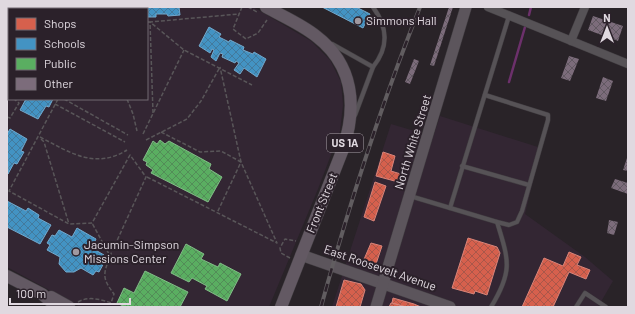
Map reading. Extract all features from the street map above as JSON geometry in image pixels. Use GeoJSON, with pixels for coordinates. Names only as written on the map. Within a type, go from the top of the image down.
{"type":"FeatureCollection","features":[{"type":"Feature","properties":{"kind":"main road","name":"North White Street"},"geometry":{"type":"LineString","coordinates":[[376,307],[466,7]]}},
{"type":"Feature","properties":{"kind":"main road","name":"US 1A"},"geometry":{"type":"LineString","coordinates":[[265,13],[316,35]]}},
{"type":"Feature","properties":{"kind":"main road","name":"Front Street"},"geometry":{"type":"LineString","coordinates":[[281,307],[297,257],[348,132],[352,104],[346,76],[332,51],[316,35]]}},
{"type":"Feature","properties":{"kind":"main road","name":"East Roosevelt Avenue"},"geometry":{"type":"LineString","coordinates":[[297,257],[384,283],[450,307]]}},
{"type":"Feature","properties":{"kind":"main road"},"geometry":{"type":"LineString","coordinates":[[7,276],[42,294],[56,298],[72,306]]}},
{"type":"Feature","properties":{"kind":"main road"},"geometry":{"type":"LineString","coordinates":[[42,294],[57,307]]}},
{"type":"Feature","properties":{"kind":"street"},"geometry":{"type":"LineString","coordinates":[[488,7],[628,64]]}},
{"type":"Feature","properties":{"kind":"street"},"geometry":{"type":"LineString","coordinates":[[571,41],[585,7]]}},
{"type":"Feature","properties":{"kind":"lane"},"geometry":{"type":"LineString","coordinates":[[348,132],[373,67],[383,53],[385,41],[379,16],[372,7]]}},
{"type":"Feature","properties":{"kind":"lane"},"geometry":{"type":"LineString","coordinates":[[450,208],[509,16]]}},
{"type":"Feature","properties":{"kind":"lane"},"geometry":{"type":"LineString","coordinates":[[316,35],[373,67]]}},
{"type":"Feature","properties":{"kind":"lane"},"geometry":{"type":"LineString","coordinates":[[410,196],[509,225],[517,222],[548,120],[548,115],[484,95]]}},
{"type":"Feature","properties":{"kind":"lane"},"geometry":{"type":"LineString","coordinates":[[462,166],[529,185]]}},
{"type":"Feature","properties":{"kind":"lane"},"geometry":{"type":"LineString","coordinates":[[491,307],[503,288],[507,273],[508,257],[497,222]]}},
{"type":"Feature","properties":{"kind":"lane"},"geometry":{"type":"LineString","coordinates":[[576,307],[585,293],[606,307]]}},
{"type":"Feature","properties":{"kind":"path"},"geometry":{"type":"LineString","coordinates":[[96,7],[101,8]]}},
{"type":"Feature","properties":{"kind":"path"},"geometry":{"type":"LineString","coordinates":[[242,7],[233,29],[246,39],[258,33],[265,13],[248,7]]}},
{"type":"Feature","properties":{"kind":"path"},"geometry":{"type":"LineString","coordinates":[[150,22],[239,14]]}},
{"type":"Feature","properties":{"kind":"path"},"geometry":{"type":"LineString","coordinates":[[150,22],[184,50],[220,67],[252,85]]}},
{"type":"Feature","properties":{"kind":"path"},"geometry":{"type":"LineString","coordinates":[[150,22],[153,113]]}},
{"type":"Feature","properties":{"kind":"path"},"geometry":{"type":"LineString","coordinates":[[143,134],[184,50]]}},
{"type":"Feature","properties":{"kind":"path"},"geometry":{"type":"LineString","coordinates":[[146,140],[187,119],[201,101],[220,67]]}},
{"type":"Feature","properties":{"kind":"path"},"geometry":{"type":"LineString","coordinates":[[220,67],[241,162],[277,243]]}},
{"type":"Feature","properties":{"kind":"path"},"geometry":{"type":"LineString","coordinates":[[7,117],[10,118],[19,102],[16,100]]}},
{"type":"Feature","properties":{"kind":"path"},"geometry":{"type":"LineString","coordinates":[[57,100],[8,190],[69,224],[92,223]]}},
{"type":"Feature","properties":{"kind":"path"},"geometry":{"type":"LineString","coordinates":[[66,100],[128,135]]}},
{"type":"Feature","properties":{"kind":"path"},"geometry":{"type":"LineString","coordinates":[[127,100],[133,114],[137,131]]}},
{"type":"Feature","properties":{"kind":"path"},"geometry":{"type":"LineString","coordinates":[[55,104],[125,142]]}},
{"type":"Feature","properties":{"kind":"path"},"geometry":{"type":"LineString","coordinates":[[161,132],[200,152],[214,150],[221,151],[241,162]]}},
{"type":"Feature","properties":{"kind":"path"},"geometry":{"type":"LineString","coordinates":[[69,224],[44,142],[40,137],[71,154],[91,159],[109,159],[126,150]]}},
{"type":"Feature","properties":{"kind":"path"},"geometry":{"type":"LineString","coordinates":[[92,223],[130,155],[146,177],[282,245]]}},
{"type":"Feature","properties":{"kind":"path"},"geometry":{"type":"LineString","coordinates":[[217,213],[241,162]]}},
{"type":"Feature","properties":{"kind":"path"},"geometry":{"type":"LineString","coordinates":[[72,306],[85,298],[103,300],[110,303],[114,294],[106,284],[104,274],[110,256],[146,177]]}},
{"type":"Feature","properties":{"kind":"path"},"geometry":{"type":"LineString","coordinates":[[92,223],[110,256]]}},
{"type":"Feature","properties":{"kind":"path"},"geometry":{"type":"LineString","coordinates":[[297,257],[281,253],[282,245],[284,240],[287,238],[299,242]]}},
{"type":"Feature","properties":{"kind":"shaded area"},"geometry":{"type":"Polygon","coordinates":[[[7,7],[253,7],[311,41],[330,60],[341,82],[343,105],[340,131],[318,189],[269,307],[80,307],[7,267],[7,7]]]}},
{"type":"Feature","properties":{"kind":"shaded area"},"geometry":{"type":"Polygon","coordinates":[[[440,116],[541,148],[525,214],[585,257],[613,281],[598,307],[332,307],[391,124],[418,132],[432,140],[440,116]]]}},
{"type":"Feature","properties":{"kind":"building: Shops"},"geometry":{"type":"Polygon","coordinates":[[[383,152],[395,156],[391,171],[404,175],[402,183],[376,176],[383,152]]]}},
{"type":"Feature","properties":{"kind":"building: Shops"},"geometry":{"type":"Polygon","coordinates":[[[375,182],[386,186],[374,221],[364,217],[375,182]]]}},
{"type":"Feature","properties":{"kind":"building: Shops"},"geometry":{"type":"Polygon","coordinates":[[[468,238],[497,247],[500,253],[487,295],[475,291],[474,294],[452,288],[468,238]]]}},
{"type":"Feature","properties":{"kind":"building: Shops"},"geometry":{"type":"Polygon","coordinates":[[[371,243],[382,246],[375,267],[372,268],[362,264],[371,243]]]}},
{"type":"Feature","properties":{"kind":"building: Shops"},"geometry":{"type":"Polygon","coordinates":[[[569,252],[581,257],[577,265],[590,270],[586,279],[569,272],[553,307],[522,307],[544,258],[563,266],[569,252]]]}},
{"type":"Feature","properties":{"kind":"building: Shops"},"geometry":{"type":"Polygon","coordinates":[[[344,280],[361,284],[365,290],[360,307],[336,307],[344,280]]]}},
{"type":"Feature","properties":{"kind":"building: Shops"},"geometry":{"type":"Polygon","coordinates":[[[393,298],[421,307],[406,307],[392,303],[393,298]]]}},
{"type":"Feature","properties":{"kind":"building: Shops"},"geometry":{"type":"Polygon","coordinates":[[[392,303],[406,307],[389,307],[392,303]]]}},
{"type":"Feature","properties":{"kind":"building: Schools"},"geometry":{"type":"Polygon","coordinates":[[[74,7],[76,8],[34,8],[74,7]]]}},
{"type":"Feature","properties":{"kind":"building: Schools"},"geometry":{"type":"Polygon","coordinates":[[[179,7],[180,15],[168,16],[167,14],[156,14],[156,17],[148,17],[148,8],[118,8],[179,7]]]}},
{"type":"Feature","properties":{"kind":"building: Schools","name":"Simmons Hall"},"geometry":{"type":"Polygon","coordinates":[[[322,7],[356,7],[370,14],[363,28],[322,7]]]}},
{"type":"Feature","properties":{"kind":"building: Schools"},"geometry":{"type":"Polygon","coordinates":[[[209,27],[221,34],[219,37],[229,42],[230,40],[244,47],[243,50],[253,54],[254,52],[266,59],[257,77],[244,68],[240,74],[234,70],[239,63],[236,61],[235,63],[222,57],[223,54],[220,53],[216,61],[211,57],[214,50],[212,49],[210,53],[199,46],[209,27]]]}},
{"type":"Feature","properties":{"kind":"building: Schools"},"geometry":{"type":"Polygon","coordinates":[[[25,100],[52,100],[49,107],[46,106],[38,119],[20,110],[25,100]]]}},
{"type":"Feature","properties":{"kind":"building: Schools"},"geometry":{"type":"Polygon","coordinates":[[[10,129],[27,139],[21,151],[24,152],[17,164],[14,163],[8,174],[7,134],[10,129]]]}},
{"type":"Feature","properties":{"kind":"building: Schools"},"geometry":{"type":"Polygon","coordinates":[[[7,201],[26,211],[28,208],[39,215],[38,218],[51,225],[40,244],[7,227],[7,201]]]}},
{"type":"Feature","properties":{"kind":"building: Schools","name":"Jacumin-Simpson Missions Center"},"geometry":{"type":"Polygon","coordinates":[[[77,228],[96,239],[92,248],[104,255],[103,260],[105,261],[99,272],[96,271],[93,275],[81,268],[74,272],[66,272],[59,264],[60,257],[47,250],[50,245],[47,243],[52,235],[55,236],[59,230],[72,237],[77,228]]]}},
{"type":"Feature","properties":{"kind":"building: Public"},"geometry":{"type":"Polygon","coordinates":[[[160,140],[165,144],[169,141],[211,164],[209,169],[222,177],[208,202],[151,173],[153,170],[146,165],[147,162],[143,160],[153,141],[157,144],[160,140]]]}},
{"type":"Feature","properties":{"kind":"building: Public"},"geometry":{"type":"Polygon","coordinates":[[[186,244],[204,254],[201,259],[218,267],[220,263],[241,274],[227,301],[205,289],[207,286],[192,278],[189,282],[171,273],[186,244]]]}},
{"type":"Feature","properties":{"kind":"building: Public"},"geometry":{"type":"Polygon","coordinates":[[[145,271],[188,292],[180,307],[125,307],[117,303],[124,288],[134,293],[145,271]]]}},
{"type":"Feature","properties":{"kind":"building: Other"},"geometry":{"type":"Polygon","coordinates":[[[449,7],[453,7],[434,66],[430,65],[449,7]]]}},
{"type":"Feature","properties":{"kind":"building: Other"},"geometry":{"type":"Polygon","coordinates":[[[593,16],[623,26],[618,41],[588,30],[593,16]]]}},
{"type":"Feature","properties":{"kind":"building: Other"},"geometry":{"type":"Polygon","coordinates":[[[569,56],[579,59],[570,81],[561,78],[569,56]]]}},
{"type":"Feature","properties":{"kind":"building: Other"},"geometry":{"type":"Polygon","coordinates":[[[414,59],[419,61],[410,84],[405,82],[414,59]]]}},
{"type":"Feature","properties":{"kind":"building: Other"},"geometry":{"type":"Polygon","coordinates":[[[603,77],[613,81],[606,101],[596,98],[603,77]]]}},
{"type":"Feature","properties":{"kind":"building: Other"},"geometry":{"type":"Polygon","coordinates":[[[628,155],[628,171],[623,170],[628,155]]]}},
{"type":"Feature","properties":{"kind":"building: Other"},"geometry":{"type":"Polygon","coordinates":[[[615,179],[628,183],[628,194],[611,188],[615,179]]]}},
{"type":"Feature","properties":{"kind":"building: Other"},"geometry":{"type":"Polygon","coordinates":[[[609,220],[618,222],[614,235],[607,233],[609,220]]]}},
{"type":"Feature","properties":{"kind":"waterway"},"geometry":{"type":"LineString","coordinates":[[529,15],[531,7]]}},
{"type":"Feature","properties":{"kind":"waterway"},"geometry":{"type":"LineString","coordinates":[[509,82],[525,27]]}},
{"type":"Feature","properties":{"kind":"railway"},"geometry":{"type":"LineString","coordinates":[[321,307],[366,156],[420,7]]}},
{"type":"Feature","properties":{"kind":"place","name":"Simmons Hall"},"geometry":{"type":"Point","coordinates":[358,21]}},
{"type":"Feature","properties":{"kind":"place","name":"Jacumin-Simpson Missions Center"},"geometry":{"type":"Point","coordinates":[76,252]}}]}
